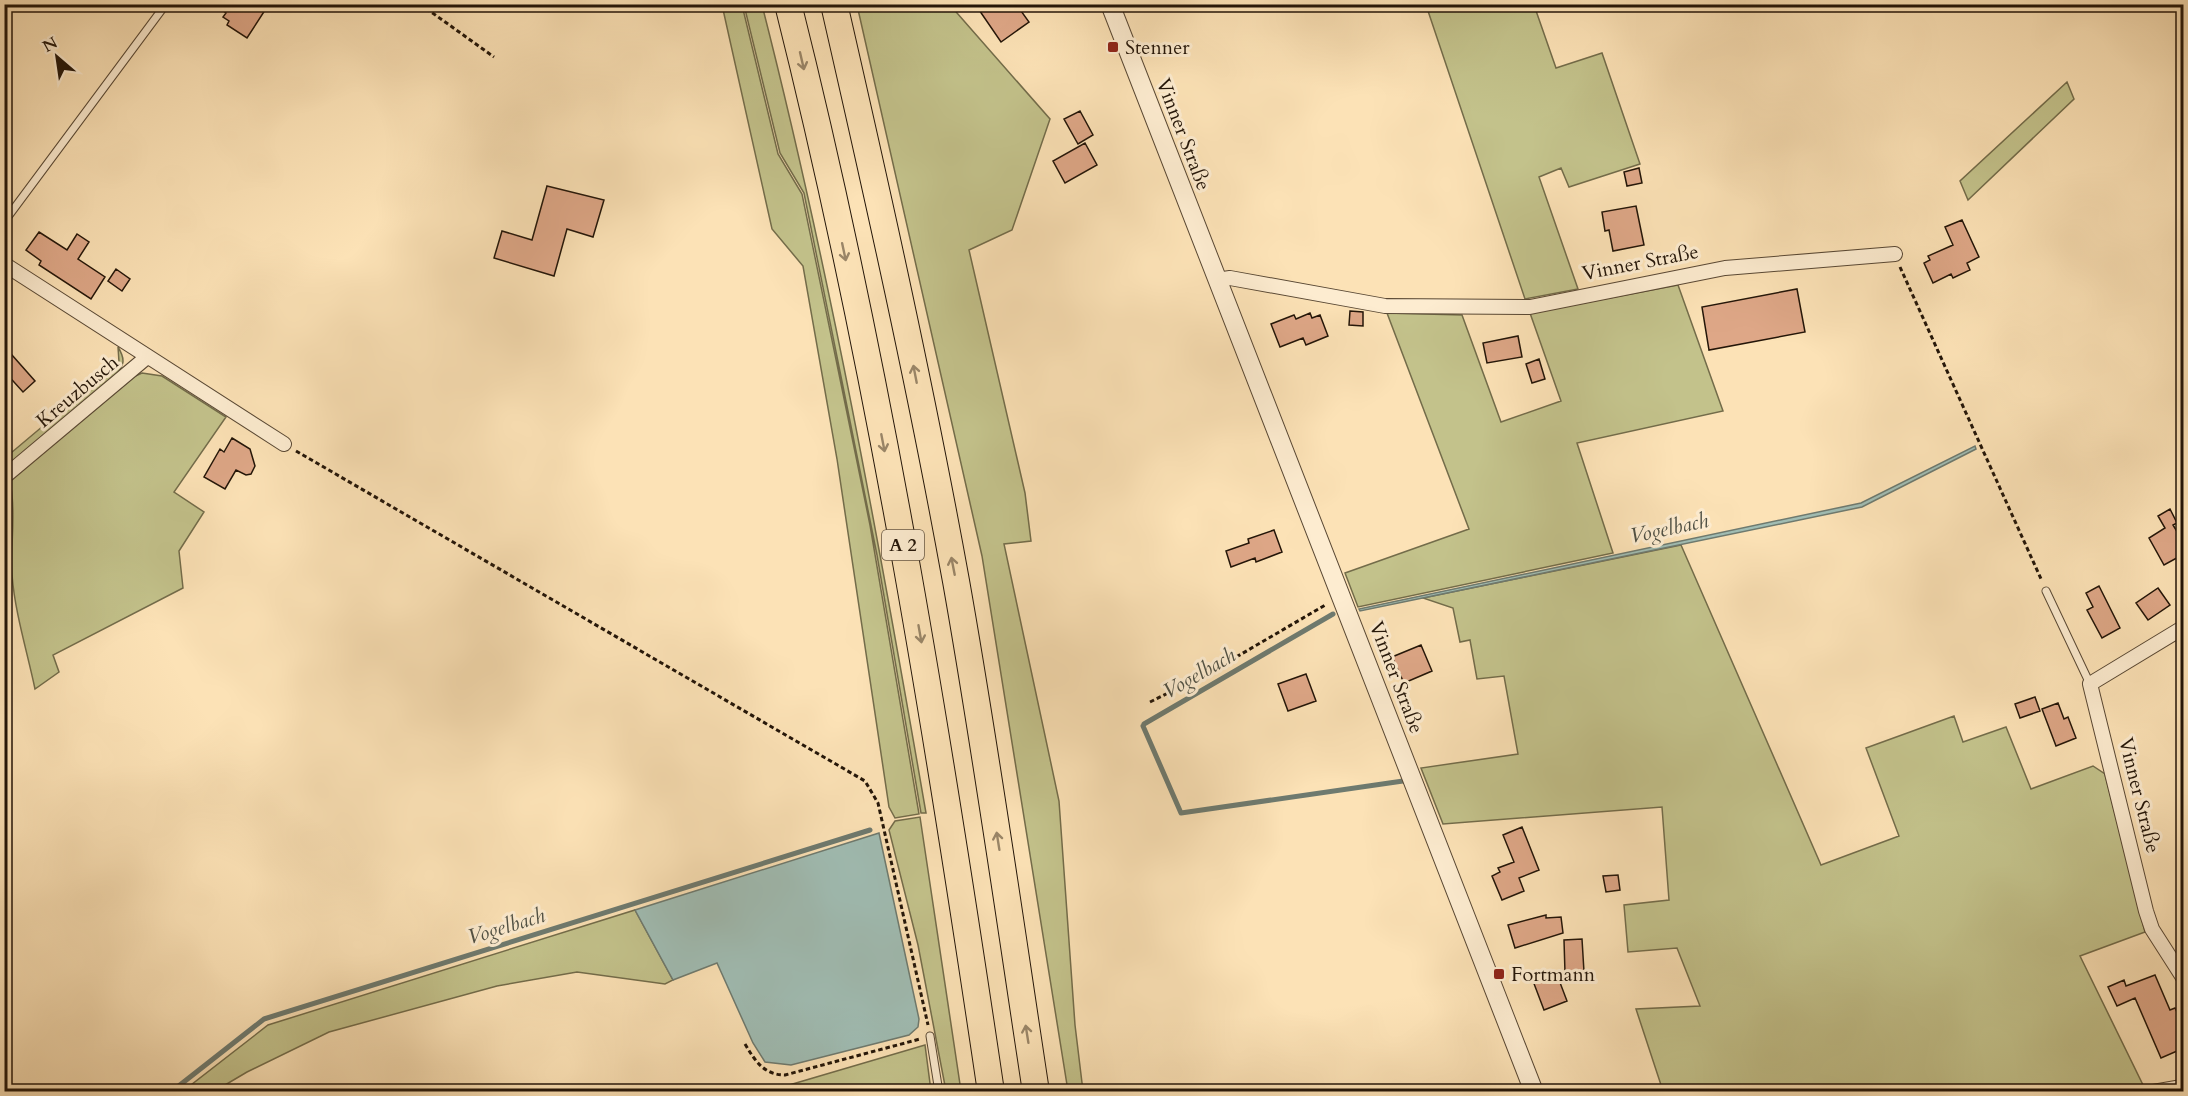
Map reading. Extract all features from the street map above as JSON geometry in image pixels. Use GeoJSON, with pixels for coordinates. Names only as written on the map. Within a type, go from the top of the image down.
{"type":"FeatureCollection","features":[{"type":"Feature","properties":{"kind":"highway","name":"A 2"},"geometry":{"type":"LineString","coordinates":[[788,4],[856,304],[910,580],[949,806],[991,1092]]}},
{"type":"Feature","properties":{"kind":"highway","name":"A 2"},"geometry":{"type":"LineString","coordinates":[[834,4],[896,276],[953,569],[987,762],[1036,1092]]}},
{"type":"Feature","properties":{"kind":"street","name":"Vinner Straße"},"geometry":{"type":"LineString","coordinates":[[1110,4],[1534,1092]]}},
{"type":"Feature","properties":{"kind":"street","name":"Vinner Straße"},"geometry":{"type":"LineString","coordinates":[[1217,280],[1230,278],[1385,306],[1530,307],[1725,268],[1894,254]]}},
{"type":"Feature","properties":{"kind":"street","name":"Kreuzbusch"},"geometry":{"type":"LineString","coordinates":[[4,264],[284,444]]}},
{"type":"Feature","properties":{"kind":"street","name":"Kreuzbusch"},"geometry":{"type":"LineString","coordinates":[[4,477],[147,357]]}},
{"type":"Feature","properties":{"kind":"street"},"geometry":{"type":"LineString","coordinates":[[2090,684],[2184,627]]}},
{"type":"Feature","properties":{"kind":"street","name":"Vinner Straße"},"geometry":{"type":"LineString","coordinates":[[2090,684],[2146,911],[2152,929],[2184,980]]}},
{"type":"Feature","properties":{"kind":"lane"},"geometry":{"type":"LineString","coordinates":[[4,222],[166,4]]}},
{"type":"Feature","properties":{"kind":"lane"},"geometry":{"type":"LineString","coordinates":[[2046,591],[2090,684]]}},
{"type":"Feature","properties":{"kind":"lane"},"geometry":{"type":"LineString","coordinates":[[930,1036],[939,1092]]}},
{"type":"Feature","properties":{"kind":"lane"},"geometry":{"type":"LineString","coordinates":[[2133,1092],[2184,1083]]}},
{"type":"Feature","properties":{"kind":"path"},"geometry":{"type":"LineString","coordinates":[[420,4],[494,57]]}},
{"type":"Feature","properties":{"kind":"path"},"geometry":{"type":"LineString","coordinates":[[1894,254],[2046,591]]}},
{"type":"Feature","properties":{"kind":"path"},"geometry":{"type":"LineString","coordinates":[[284,444],[865,781],[878,803],[930,1036],[785,1074],[767,1072],[758,1064],[745,1044]]}},
{"type":"Feature","properties":{"kind":"path"},"geometry":{"type":"LineString","coordinates":[[1150,702],[1214,670],[1341,595]]}},
{"type":"Feature","properties":{"kind":"shaded area"},"geometry":{"type":"Polygon","coordinates":[[[722,5],[742,5],[778,154],[802,194],[870,525],[919,814],[895,818],[889,807],[837,459],[803,266],[772,229],[722,5]]]}},
{"type":"Feature","properties":{"kind":"shaded area"},"geometry":{"type":"Polygon","coordinates":[[[744,5],[762,5],[810,205],[852,407],[926,813],[921,813],[877,555],[804,193],[780,153],[744,5]]]}},
{"type":"Feature","properties":{"kind":"shaded area"},"geometry":{"type":"Polygon","coordinates":[[[857,5],[950,5],[1050,119],[1012,230],[969,250],[1025,493],[1031,541],[1004,544],[1059,801],[1075,1025],[1083,1091],[1068,1091],[982,556],[857,5]]]}},
{"type":"Feature","properties":{"kind":"shaded area"},"geometry":{"type":"Polygon","coordinates":[[[1426,5],[1534,5],[1556,68],[1602,53],[1640,164],[1569,187],[1561,168],[1539,177],[1578,289],[1525,299],[1426,5]]]}},
{"type":"Feature","properties":{"kind":"shaded area"},"geometry":{"type":"Polygon","coordinates":[[[2067,82],[2074,99],[1968,200],[1960,181],[2067,82]]]}},
{"type":"Feature","properties":{"kind":"shaded area"},"geometry":{"type":"Polygon","coordinates":[[[1678,285],[1723,411],[1577,443],[1613,553],[1358,607],[1345,573],[1469,529],[1387,313],[1462,315],[1501,422],[1561,401],[1530,313],[1678,285]]]}},
{"type":"Feature","properties":{"kind":"shaded area"},"geometry":{"type":"Polygon","coordinates":[[[118,347],[123,362],[115,377],[5,470],[5,458],[119,362],[118,347]]]}},
{"type":"Feature","properties":{"kind":"shaded area"},"geometry":{"type":"Polygon","coordinates":[[[142,373],[162,376],[226,417],[174,492],[204,512],[179,551],[183,588],[53,655],[59,672],[35,689],[18,618],[12,564],[11,487],[5,492],[5,485],[131,378],[142,373]]]}},
{"type":"Feature","properties":{"kind":"shaded area"},"geometry":{"type":"Polygon","coordinates":[[[1681,545],[1821,865],[1899,836],[1866,748],[1954,716],[1963,742],[2006,727],[2031,789],[2093,766],[2105,774],[2145,932],[2080,956],[2143,1085],[2100,1092],[1663,1091],[1636,1009],[1700,1006],[1677,948],[1628,952],[1624,905],[1669,900],[1662,807],[1443,824],[1421,768],[1518,754],[1504,676],[1477,679],[1470,640],[1460,642],[1453,608],[1423,598],[1681,545]]]}},
{"type":"Feature","properties":{"kind":"shaded area"},"geometry":{"type":"Polygon","coordinates":[[[920,817],[961,1091],[946,1091],[918,945],[889,830],[895,821],[920,817]]]}},
{"type":"Feature","properties":{"kind":"shaded area"},"geometry":{"type":"Polygon","coordinates":[[[635,910],[673,980],[665,984],[577,972],[497,986],[329,1032],[247,1072],[215,1091],[182,1092],[268,1025],[635,910]]]}},
{"type":"Feature","properties":{"kind":"shaded area"},"geometry":{"type":"Polygon","coordinates":[[[925,1045],[931,1091],[781,1092],[779,1088],[925,1045]]]}},
{"type":"Feature","properties":{"kind":"water"},"geometry":{"type":"Polygon","coordinates":[[[1975,446],[1976,449],[1862,507],[1360,611],[1359,609],[1861,503],[1975,446]]]}},
{"type":"Feature","properties":{"kind":"water"},"geometry":{"type":"Polygon","coordinates":[[[879,833],[919,1019],[918,1027],[909,1035],[791,1065],[765,1062],[753,1043],[717,963],[673,980],[635,910],[879,833]]]}},
{"type":"Feature","properties":{"kind":"building"},"geometry":{"type":"Polygon","coordinates":[[[214,4],[269,4],[247,38],[227,25],[229,21],[223,17],[226,13],[214,4]]]}},
{"type":"Feature","properties":{"kind":"building"},"geometry":{"type":"Polygon","coordinates":[[[975,4],[1016,4],[1029,22],[1001,42],[975,4]]]}},
{"type":"Feature","properties":{"kind":"building"},"geometry":{"type":"Polygon","coordinates":[[[1080,111],[1093,135],[1078,144],[1064,119],[1080,111]]]}},
{"type":"Feature","properties":{"kind":"building"},"geometry":{"type":"Polygon","coordinates":[[[1085,143],[1097,165],[1065,183],[1053,161],[1085,143]]]}},
{"type":"Feature","properties":{"kind":"building"},"geometry":{"type":"Polygon","coordinates":[[[1639,168],[1642,183],[1627,186],[1624,172],[1639,168]]]}},
{"type":"Feature","properties":{"kind":"building"},"geometry":{"type":"Polygon","coordinates":[[[547,186],[604,200],[593,237],[567,229],[554,276],[494,258],[502,231],[532,240],[547,186]]]}},
{"type":"Feature","properties":{"kind":"building"},"geometry":{"type":"Polygon","coordinates":[[[1636,206],[1644,245],[1613,251],[1609,230],[1605,231],[1602,212],[1636,206]]]}},
{"type":"Feature","properties":{"kind":"building"},"geometry":{"type":"Polygon","coordinates":[[[1962,220],[1979,257],[1967,263],[1970,270],[1953,278],[1951,274],[1933,283],[1924,263],[1930,260],[1928,256],[1953,245],[1945,227],[1962,220]]]}},
{"type":"Feature","properties":{"kind":"building"},"geometry":{"type":"Polygon","coordinates":[[[39,232],[67,250],[77,234],[89,242],[78,259],[105,277],[91,299],[39,265],[41,261],[26,250],[39,232]]]}},
{"type":"Feature","properties":{"kind":"building"},"geometry":{"type":"Polygon","coordinates":[[[116,269],[130,279],[122,291],[108,281],[116,269]]]}},
{"type":"Feature","properties":{"kind":"building"},"geometry":{"type":"Polygon","coordinates":[[[1797,289],[1805,332],[1709,350],[1702,307],[1797,289]]]}},
{"type":"Feature","properties":{"kind":"building"},"geometry":{"type":"Polygon","coordinates":[[[1350,311],[1363,312],[1363,326],[1349,325],[1350,311]]]}},
{"type":"Feature","properties":{"kind":"building"},"geometry":{"type":"Polygon","coordinates":[[[1310,313],[1312,318],[1320,315],[1328,336],[1306,345],[1303,338],[1280,347],[1271,324],[1294,315],[1296,319],[1310,313]]]}},
{"type":"Feature","properties":{"kind":"building"},"geometry":{"type":"Polygon","coordinates":[[[1518,336],[1522,357],[1487,363],[1483,343],[1518,336]]]}},
{"type":"Feature","properties":{"kind":"building"},"geometry":{"type":"Polygon","coordinates":[[[4,346],[35,381],[23,392],[4,371],[4,346]]]}},
{"type":"Feature","properties":{"kind":"building"},"geometry":{"type":"Polygon","coordinates":[[[1539,359],[1545,379],[1532,383],[1526,364],[1539,359]]]}},
{"type":"Feature","properties":{"kind":"building"},"geometry":{"type":"Polygon","coordinates":[[[232,438],[250,449],[255,466],[251,474],[246,475],[236,470],[225,489],[204,477],[220,449],[224,452],[232,438]]]}},
{"type":"Feature","properties":{"kind":"building"},"geometry":{"type":"Polygon","coordinates":[[[2170,509],[2177,523],[2173,525],[2184,543],[2184,554],[2164,565],[2149,538],[2165,528],[2158,516],[2170,509]]]}},
{"type":"Feature","properties":{"kind":"building"},"geometry":{"type":"Polygon","coordinates":[[[1274,530],[1282,552],[1256,562],[1255,558],[1231,567],[1226,551],[1249,543],[1248,539],[1274,530]]]}},
{"type":"Feature","properties":{"kind":"building"},"geometry":{"type":"Polygon","coordinates":[[[2099,586],[2120,628],[2102,638],[2087,610],[2093,607],[2086,593],[2099,586]]]}},
{"type":"Feature","properties":{"kind":"building"},"geometry":{"type":"Polygon","coordinates":[[[2158,588],[2170,605],[2148,620],[2136,603],[2158,588]]]}},
{"type":"Feature","properties":{"kind":"building"},"geometry":{"type":"Polygon","coordinates":[[[1421,645],[1432,671],[1404,683],[1392,657],[1421,645]]]}},
{"type":"Feature","properties":{"kind":"building"},"geometry":{"type":"Polygon","coordinates":[[[1306,674],[1316,701],[1288,711],[1278,684],[1306,674]]]}},
{"type":"Feature","properties":{"kind":"building"},"geometry":{"type":"Polygon","coordinates":[[[2035,697],[2040,711],[2020,718],[2015,704],[2035,697]]]}},
{"type":"Feature","properties":{"kind":"building"},"geometry":{"type":"Polygon","coordinates":[[[2058,703],[2064,719],[2068,717],[2076,738],[2056,746],[2042,709],[2058,703]]]}},
{"type":"Feature","properties":{"kind":"building"},"geometry":{"type":"Polygon","coordinates":[[[1522,827],[1539,870],[1519,878],[1524,891],[1502,900],[1492,876],[1500,872],[1498,868],[1514,862],[1503,835],[1522,827]]]}},
{"type":"Feature","properties":{"kind":"building"},"geometry":{"type":"Polygon","coordinates":[[[1618,875],[1620,890],[1606,892],[1603,876],[1618,875]]]}},
{"type":"Feature","properties":{"kind":"building"},"geometry":{"type":"Polygon","coordinates":[[[1546,915],[1546,918],[1561,917],[1563,933],[1515,948],[1508,925],[1546,915]]]}},
{"type":"Feature","properties":{"kind":"building"},"geometry":{"type":"Polygon","coordinates":[[[1582,939],[1584,972],[1565,973],[1564,940],[1582,939]]]}},
{"type":"Feature","properties":{"kind":"building"},"geometry":{"type":"Polygon","coordinates":[[[1556,972],[1567,1001],[1544,1010],[1533,981],[1556,972]]]}},
{"type":"Feature","properties":{"kind":"building"},"geometry":{"type":"Polygon","coordinates":[[[2155,975],[2170,1010],[2175,1008],[2184,1027],[2184,1048],[2161,1058],[2135,998],[2117,1006],[2108,987],[2124,980],[2126,986],[2155,975]]]}},
{"type":"Feature","properties":{"kind":"waterway","name":"Vogelbach"},"geometry":{"type":"LineString","coordinates":[[1144,724],[1333,614]]}},
{"type":"Feature","properties":{"kind":"waterway"},"geometry":{"type":"LineString","coordinates":[[1143,726],[1181,813],[1403,781]]}},
{"type":"Feature","properties":{"kind":"waterway","name":"Vogelbach"},"geometry":{"type":"LineString","coordinates":[[171,1092],[264,1019],[870,830]]}},
{"type":"Feature","properties":{"kind":"place","name":"Stenner"},"geometry":{"type":"Point","coordinates":[1113,47]}},
{"type":"Feature","properties":{"kind":"place","name":"Fortmann"},"geometry":{"type":"Point","coordinates":[1499,974]}}]}
